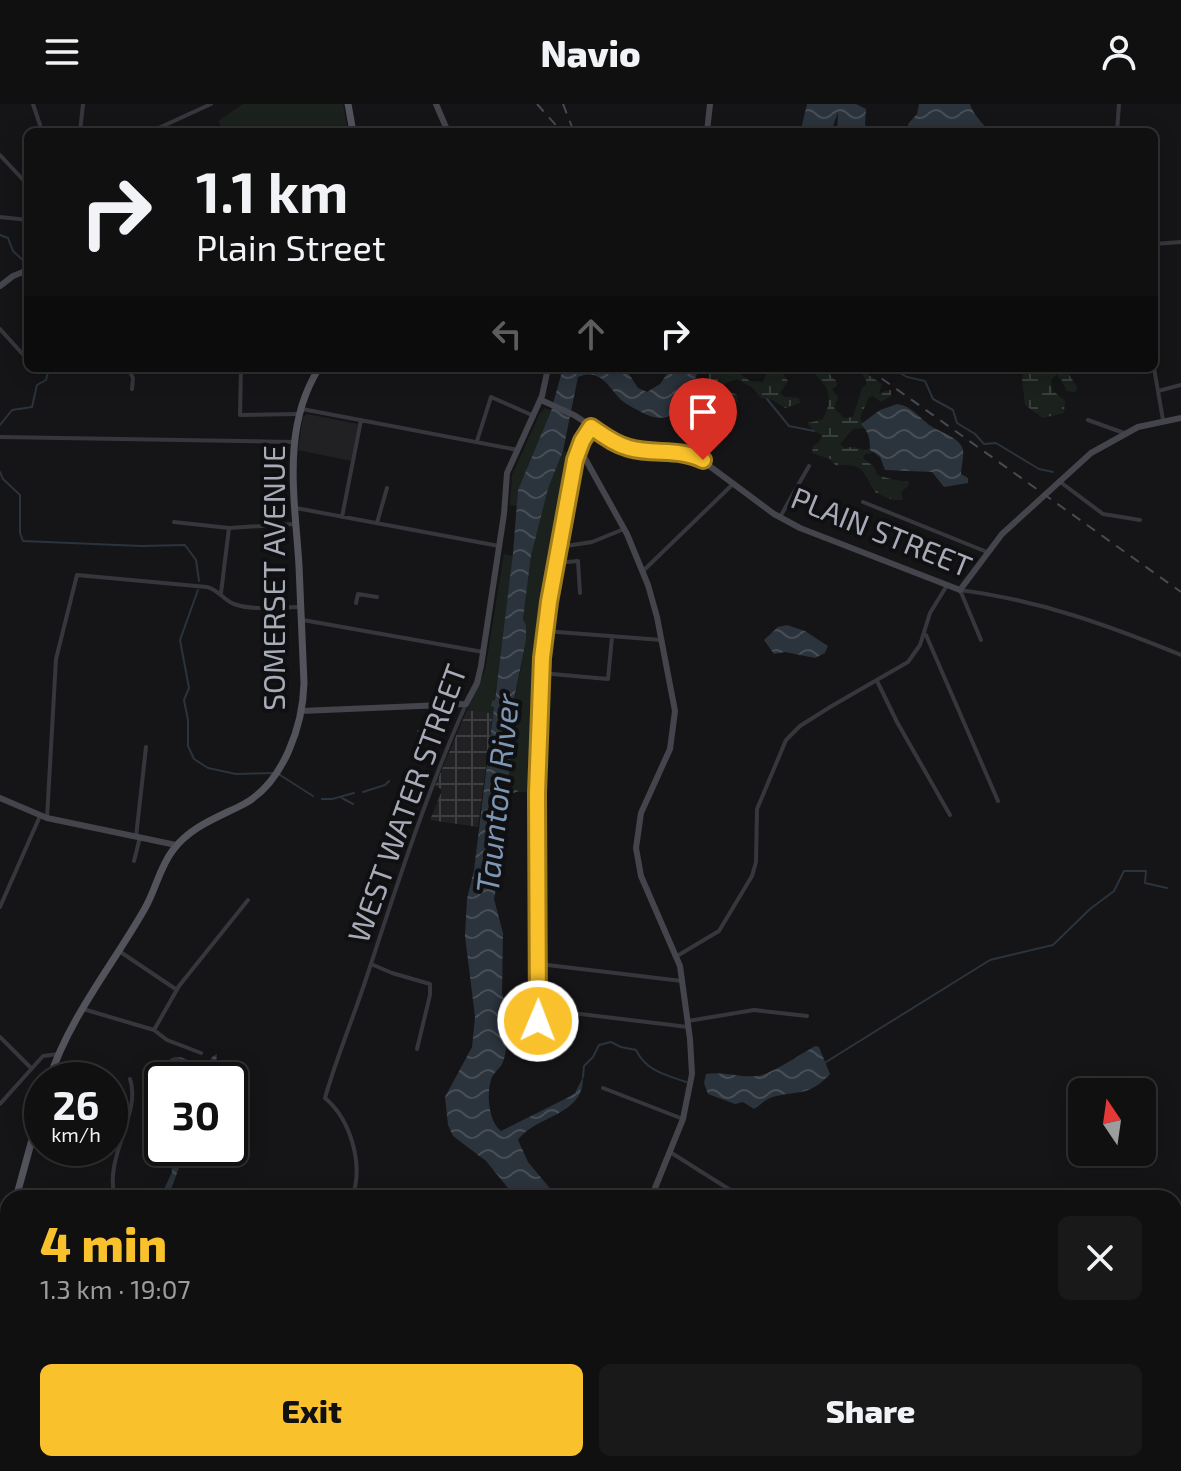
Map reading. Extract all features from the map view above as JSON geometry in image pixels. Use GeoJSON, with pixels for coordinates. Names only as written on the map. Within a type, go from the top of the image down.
{"type":"FeatureCollection","features":[{"type":"Feature","properties":{"kind":"main road"},"geometry":{"type":"LineString","coordinates":[[348,104],[352,128]]}},
{"type":"Feature","properties":{"kind":"main road"},"geometry":{"type":"LineString","coordinates":[[436,104],[446,128]]}},
{"type":"Feature","properties":{"kind":"main road"},"geometry":{"type":"LineString","coordinates":[[707,128],[710,104]]}},
{"type":"Feature","properties":{"kind":"main road"},"geometry":{"type":"LineString","coordinates":[[0,286],[24,272]]}},
{"type":"Feature","properties":{"kind":"main road","name":"SOMERSET AVENUE"},"geometry":{"type":"LineString","coordinates":[[55,1062],[83,1009],[149,902],[164,864],[176,845],[196,829],[251,800],[276,773],[301,711],[304,683],[292,480],[300,411],[316,372]]}},
{"type":"Feature","properties":{"kind":"main road","name":"WEST WATER STREET"},"geometry":{"type":"LineString","coordinates":[[466,704],[477,683],[483,652],[500,546],[507,473],[541,400],[547,372]]}},
{"type":"Feature","properties":{"kind":"main road","name":"PLAIN STREET"},"geometry":{"type":"LineString","coordinates":[[541,400],[572,414],[614,443],[630,448],[696,456],[780,517],[809,532],[960,590]]}},
{"type":"Feature","properties":{"kind":"main road"},"geometry":{"type":"LineString","coordinates":[[960,590],[1002,534],[1094,451],[1124,433],[1163,420],[1181,418]]}},
{"type":"Feature","properties":{"kind":"main road"},"geometry":{"type":"LineString","coordinates":[[588,425],[581,446],[643,571],[654,605],[675,705],[670,749],[641,813],[636,848],[645,887],[677,956],[692,1074],[683,1119],[654,1190]]}},
{"type":"Feature","properties":{"kind":"main road"},"geometry":{"type":"LineString","coordinates":[[301,711],[466,704]]}},
{"type":"Feature","properties":{"kind":"main road"},"geometry":{"type":"LineString","coordinates":[[2,802],[43,817],[176,845]]}},
{"type":"Feature","properties":{"kind":"main road"},"geometry":{"type":"LineString","coordinates":[[18,1190],[25,1166]]}},
{"type":"Feature","properties":{"kind":"street"},"geometry":{"type":"LineString","coordinates":[[33,104],[40,125]]}},
{"type":"Feature","properties":{"kind":"street"},"geometry":{"type":"LineString","coordinates":[[80,128],[83,104]]}},
{"type":"Feature","properties":{"kind":"street"},"geometry":{"type":"LineString","coordinates":[[1117,128],[1119,104]]}},
{"type":"Feature","properties":{"kind":"street"},"geometry":{"type":"LineString","coordinates":[[159,128],[208,105]]}},
{"type":"Feature","properties":{"kind":"street"},"geometry":{"type":"LineString","coordinates":[[0,155],[24,181]]}},
{"type":"Feature","properties":{"kind":"street"},"geometry":{"type":"LineString","coordinates":[[0,217],[24,220]]}},
{"type":"Feature","properties":{"kind":"street"},"geometry":{"type":"LineString","coordinates":[[1158,244],[1181,242]]}},
{"type":"Feature","properties":{"kind":"street"},"geometry":{"type":"LineString","coordinates":[[0,329],[24,356]]}},
{"type":"Feature","properties":{"kind":"street"},"geometry":{"type":"LineString","coordinates":[[130,372],[132,389]]}},
{"type":"Feature","properties":{"kind":"street"},"geometry":{"type":"LineString","coordinates":[[241,372],[240,415],[300,411],[518,450]]}},
{"type":"Feature","properties":{"kind":"street"},"geometry":{"type":"LineString","coordinates":[[1155,372],[1163,420]]}},
{"type":"Feature","properties":{"kind":"street"},"geometry":{"type":"LineString","coordinates":[[1158,391],[1181,385]]}},
{"type":"Feature","properties":{"kind":"street"},"geometry":{"type":"LineString","coordinates":[[477,441],[491,397],[534,416]]}},
{"type":"Feature","properties":{"kind":"street"},"geometry":{"type":"LineString","coordinates":[[342,517],[361,420]]}},
{"type":"Feature","properties":{"kind":"street"},"geometry":{"type":"LineString","coordinates":[[1088,420],[1124,433]]}},
{"type":"Feature","properties":{"kind":"street"},"geometry":{"type":"LineString","coordinates":[[0,437],[295,442]]}},
{"type":"Feature","properties":{"kind":"street"},"geometry":{"type":"LineString","coordinates":[[539,1057],[537,793],[541,673],[544,631],[575,460],[581,446]]}},
{"type":"Feature","properties":{"kind":"street"},"geometry":{"type":"LineString","coordinates":[[780,517],[809,466]]}},
{"type":"Feature","properties":{"kind":"street"},"geometry":{"type":"LineString","coordinates":[[1059,481],[1103,514],[1140,520]]}},
{"type":"Feature","properties":{"kind":"street"},"geometry":{"type":"LineString","coordinates":[[643,571],[734,483]]}},
{"type":"Feature","properties":{"kind":"street"},"geometry":{"type":"LineString","coordinates":[[377,523],[387,488]]}},
{"type":"Feature","properties":{"kind":"street"},"geometry":{"type":"LineString","coordinates":[[863,502],[988,553]]}},
{"type":"Feature","properties":{"kind":"street"},"geometry":{"type":"LineString","coordinates":[[293,508],[500,546]]}},
{"type":"Feature","properties":{"kind":"street"},"geometry":{"type":"LineString","coordinates":[[174,522],[229,528],[295,524]]}},
{"type":"Feature","properties":{"kind":"street"},"geometry":{"type":"LineString","coordinates":[[221,593],[229,528]]}},
{"type":"Feature","properties":{"kind":"street"},"geometry":{"type":"LineString","coordinates":[[559,547],[592,542],[624,529]]}},
{"type":"Feature","properties":{"kind":"street"},"geometry":{"type":"LineString","coordinates":[[556,563],[578,561],[580,593]]}},
{"type":"Feature","properties":{"kind":"street"},"geometry":{"type":"LineString","coordinates":[[0,907],[43,817],[56,659],[77,575],[207,587],[238,605],[300,607]]}},
{"type":"Feature","properties":{"kind":"street"},"geometry":{"type":"LineString","coordinates":[[677,956],[719,931],[752,876],[756,859],[757,812],[786,740],[822,711],[910,660],[919,648],[931,611],[946,587]]}},
{"type":"Feature","properties":{"kind":"street"},"geometry":{"type":"LineString","coordinates":[[960,590],[981,640]]}},
{"type":"Feature","properties":{"kind":"street","name":"PLAIN STREET"},"geometry":{"type":"LineString","coordinates":[[960,590],[1005,596],[1053,608],[1111,626],[1181,655]]}},
{"type":"Feature","properties":{"kind":"street"},"geometry":{"type":"LineString","coordinates":[[356,603],[358,594],[377,597]]}},
{"type":"Feature","properties":{"kind":"street"},"geometry":{"type":"LineString","coordinates":[[301,619],[483,652]]}},
{"type":"Feature","properties":{"kind":"street"},"geometry":{"type":"LineString","coordinates":[[544,631],[662,640]]}},
{"type":"Feature","properties":{"kind":"street"},"geometry":{"type":"LineString","coordinates":[[925,632],[998,801]]}},
{"type":"Feature","properties":{"kind":"street"},"geometry":{"type":"LineString","coordinates":[[541,673],[608,679],[612,636]]}},
{"type":"Feature","properties":{"kind":"street"},"geometry":{"type":"LineString","coordinates":[[877,681],[950,815]]}},
{"type":"Feature","properties":{"kind":"street","name":"WEST WATER STREET"},"geometry":{"type":"LineString","coordinates":[[354,1190],[357,1174],[350,1139],[338,1110],[325,1098],[420,817],[466,704]]}},
{"type":"Feature","properties":{"kind":"street"},"geometry":{"type":"LineString","coordinates":[[134,861],[146,747]]}},
{"type":"Feature","properties":{"kind":"street"},"geometry":{"type":"LineString","coordinates":[[154,1030],[177,990],[248,900]]}},
{"type":"Feature","properties":{"kind":"street"},"geometry":{"type":"LineString","coordinates":[[119,951],[177,990]]}},
{"type":"Feature","properties":{"kind":"street"},"geometry":{"type":"LineString","coordinates":[[370,964],[430,984],[417,1049]]}},
{"type":"Feature","properties":{"kind":"street"},"geometry":{"type":"LineString","coordinates":[[539,964],[682,981]]}},
{"type":"Feature","properties":{"kind":"street"},"geometry":{"type":"LineString","coordinates":[[83,1009],[154,1030],[167,1040],[201,1053]]}},
{"type":"Feature","properties":{"kind":"street"},"geometry":{"type":"LineString","coordinates":[[539,1009],[688,1024],[754,1010],[807,1016]]}},
{"type":"Feature","properties":{"kind":"street"},"geometry":{"type":"LineString","coordinates":[[0,1037],[25,1062]]}},
{"type":"Feature","properties":{"kind":"street"},"geometry":{"type":"LineString","coordinates":[[37,1062],[45,1055],[58,1054]]}},
{"type":"Feature","properties":{"kind":"street"},"geometry":{"type":"LineString","coordinates":[[0,1104],[24,1076]]}},
{"type":"Feature","properties":{"kind":"street"},"geometry":{"type":"LineString","coordinates":[[114,1190],[112,1177],[133,1094],[130,1079]]}},
{"type":"Feature","properties":{"kind":"street"},"geometry":{"type":"LineString","coordinates":[[603,1088],[683,1119]]}},
{"type":"Feature","properties":{"kind":"street"},"geometry":{"type":"LineString","coordinates":[[670,1152],[730,1190]]}},
{"type":"Feature","properties":{"kind":"shaded area"},"geometry":{"type":"Polygon","coordinates":[[[307,414],[358,424],[351,461],[298,450],[303,417],[307,414]]]}},
{"type":"Feature","properties":{"kind":"shaded area"},"geometry":{"type":"Polygon","coordinates":[[[467,710],[493,713],[478,827],[430,820],[441,793],[441,789],[435,786],[467,710]]]}},
{"type":"Feature","properties":{"kind":"green space"},"geometry":{"type":"Polygon","coordinates":[[[243,104],[343,104],[347,128],[218,128],[221,126],[218,121],[243,104]]]}},
{"type":"Feature","properties":{"kind":"green space"},"geometry":{"type":"Polygon","coordinates":[[[708,372],[743,372],[741,375],[750,381],[763,382],[767,372],[782,372],[788,381],[780,393],[785,397],[799,398],[800,403],[785,408],[773,400],[761,398],[753,388],[737,379],[724,384],[724,388],[737,395],[738,403],[733,403],[709,379],[708,372]]]}},
{"type":"Feature","properties":{"kind":"green space"},"geometry":{"type":"Polygon","coordinates":[[[816,372],[828,372],[837,382],[832,389],[838,397],[834,408],[844,418],[853,417],[862,388],[866,385],[861,372],[882,384],[879,393],[891,390],[891,396],[881,402],[873,396],[869,397],[860,418],[864,428],[853,429],[840,444],[844,448],[870,448],[872,453],[865,454],[863,458],[874,467],[877,475],[909,481],[901,492],[903,500],[893,500],[876,493],[858,468],[836,466],[830,459],[812,453],[813,446],[822,435],[807,423],[822,420],[829,399],[816,372]]]}},
{"type":"Feature","properties":{"kind":"green space"},"geometry":{"type":"Polygon","coordinates":[[[1023,372],[1071,372],[1068,373],[1077,387],[1076,392],[1067,391],[1057,374],[1051,380],[1052,390],[1065,401],[1064,413],[1043,418],[1025,405],[1023,372]]]}},
{"type":"Feature","properties":{"kind":"green space"},"geometry":{"type":"Polygon","coordinates":[[[545,408],[551,411],[518,490],[517,506],[510,505],[512,475],[545,408]]]}},
{"type":"Feature","properties":{"kind":"green space"},"geometry":{"type":"Polygon","coordinates":[[[563,451],[574,454],[559,536],[547,580],[539,644],[535,792],[512,792],[516,791],[510,789],[508,784],[512,736],[508,735],[526,640],[523,619],[531,556],[548,489],[563,451]]]}},
{"type":"Feature","properties":{"kind":"green space"},"geometry":{"type":"Polygon","coordinates":[[[504,554],[513,556],[493,713],[467,710],[485,671],[504,554]]]}},
{"type":"Feature","properties":{"kind":"water"},"geometry":{"type":"Polygon","coordinates":[[[807,104],[856,104],[866,109],[865,125],[869,128],[837,128],[838,112],[832,128],[801,128],[807,104]]]}},
{"type":"Feature","properties":{"kind":"water"},"geometry":{"type":"Polygon","coordinates":[[[919,104],[970,104],[986,128],[908,128],[908,124],[917,114],[919,104]]]}},
{"type":"Feature","properties":{"kind":"water","name":"Taunton River"},"geometry":{"type":"Polygon","coordinates":[[[562,372],[628,372],[638,388],[647,392],[660,384],[668,372],[698,372],[686,400],[673,414],[664,418],[653,417],[627,404],[597,376],[578,377],[563,451],[548,489],[531,556],[523,619],[526,640],[507,734],[512,735],[508,785],[510,789],[519,791],[507,795],[511,805],[504,806],[502,857],[494,899],[503,933],[502,993],[507,1036],[503,1062],[490,1083],[489,1106],[493,1120],[501,1131],[575,1093],[583,1077],[576,1100],[518,1140],[528,1162],[551,1190],[510,1190],[486,1161],[453,1136],[448,1125],[445,1097],[472,1047],[475,1017],[465,936],[467,899],[474,870],[518,490],[551,411],[562,372]]]}},
{"type":"Feature","properties":{"kind":"water"},"geometry":{"type":"Polygon","coordinates":[[[897,404],[910,409],[932,427],[958,441],[963,450],[961,474],[968,478],[968,483],[944,487],[932,472],[885,470],[880,457],[870,450],[866,430],[861,424],[880,410],[897,404]]]}},
{"type":"Feature","properties":{"kind":"water"},"geometry":{"type":"Polygon","coordinates":[[[787,625],[805,631],[828,646],[825,653],[815,658],[785,652],[774,654],[764,640],[778,627],[787,625]]]}},
{"type":"Feature","properties":{"kind":"water"},"geometry":{"type":"Polygon","coordinates":[[[815,1046],[819,1047],[830,1074],[815,1087],[770,1098],[754,1109],[743,1102],[735,1104],[708,1094],[704,1083],[706,1074],[758,1076],[815,1046]]]}},
{"type":"Feature","properties":{"kind":"water"},"geometry":{"type":"Polygon","coordinates":[[[172,1058],[191,1062],[168,1062],[172,1058]]]}},
{"type":"Feature","properties":{"kind":"water"},"geometry":{"type":"Polygon","coordinates":[[[172,1166],[180,1166],[171,1190],[164,1190],[172,1166]]]}},
{"type":"Feature","properties":{"kind":"waterway"},"geometry":{"type":"LineString","coordinates":[[0,235],[8,238],[13,251],[24,261]]}},
{"type":"Feature","properties":{"kind":"waterway"},"geometry":{"type":"LineString","coordinates":[[0,425],[12,410],[32,407],[37,385],[46,380],[48,372]]}},
{"type":"Feature","properties":{"kind":"waterway"},"geometry":{"type":"LineString","coordinates":[[898,372],[925,381],[933,399],[953,410],[957,423],[984,444],[996,443],[1039,469],[1053,472]]}},
{"type":"Feature","properties":{"kind":"waterway"},"geometry":{"type":"LineString","coordinates":[[767,399],[789,426],[814,431]]}},
{"type":"Feature","properties":{"kind":"waterway"},"geometry":{"type":"LineString","coordinates":[[0,472],[20,495],[20,533],[23,541],[185,545],[196,560],[199,581]]}},
{"type":"Feature","properties":{"kind":"waterway"},"geometry":{"type":"LineString","coordinates":[[198,590],[180,640],[189,688],[184,700],[188,746],[194,759],[208,768],[236,774],[274,773]]}},
{"type":"Feature","properties":{"kind":"waterway"},"geometry":{"type":"LineString","coordinates":[[418,731],[447,728]]}},
{"type":"Feature","properties":{"kind":"waterway"},"geometry":{"type":"LineString","coordinates":[[280,775],[313,796]]}},
{"type":"Feature","properties":{"kind":"waterway"},"geometry":{"type":"LineString","coordinates":[[363,792],[389,781]]}},
{"type":"Feature","properties":{"kind":"waterway"},"geometry":{"type":"LineString","coordinates":[[322,799],[354,793]]}},
{"type":"Feature","properties":{"kind":"waterway"},"geometry":{"type":"LineString","coordinates":[[342,798],[353,804]]}},
{"type":"Feature","properties":{"kind":"waterway"},"geometry":{"type":"LineString","coordinates":[[826,1062],[990,960],[1053,945],[1090,909],[1114,891],[1124,871],[1146,871],[1145,883],[1167,888]]}},
{"type":"Feature","properties":{"kind":"waterway"},"geometry":{"type":"LineString","coordinates":[[583,1077],[584,1066],[599,1045],[611,1042],[636,1050],[651,1068],[686,1082]]}},
{"type":"Feature","properties":{"kind":"railway"},"geometry":{"type":"LineString","coordinates":[[537,104],[558,128]]}},
{"type":"Feature","properties":{"kind":"railway"},"geometry":{"type":"LineString","coordinates":[[563,104],[572,128]]}},
{"type":"Feature","properties":{"kind":"railway"},"geometry":{"type":"LineString","coordinates":[[873,372],[1181,592]]}},
{"type":"Feature","properties":{"kind":"route"},"geometry":{"type":"LineString","coordinates":[[538,1021],[537,793],[542,658],[544,631],[575,460],[591,427],[614,443],[630,448],[687,454],[703,460]]}}]}
